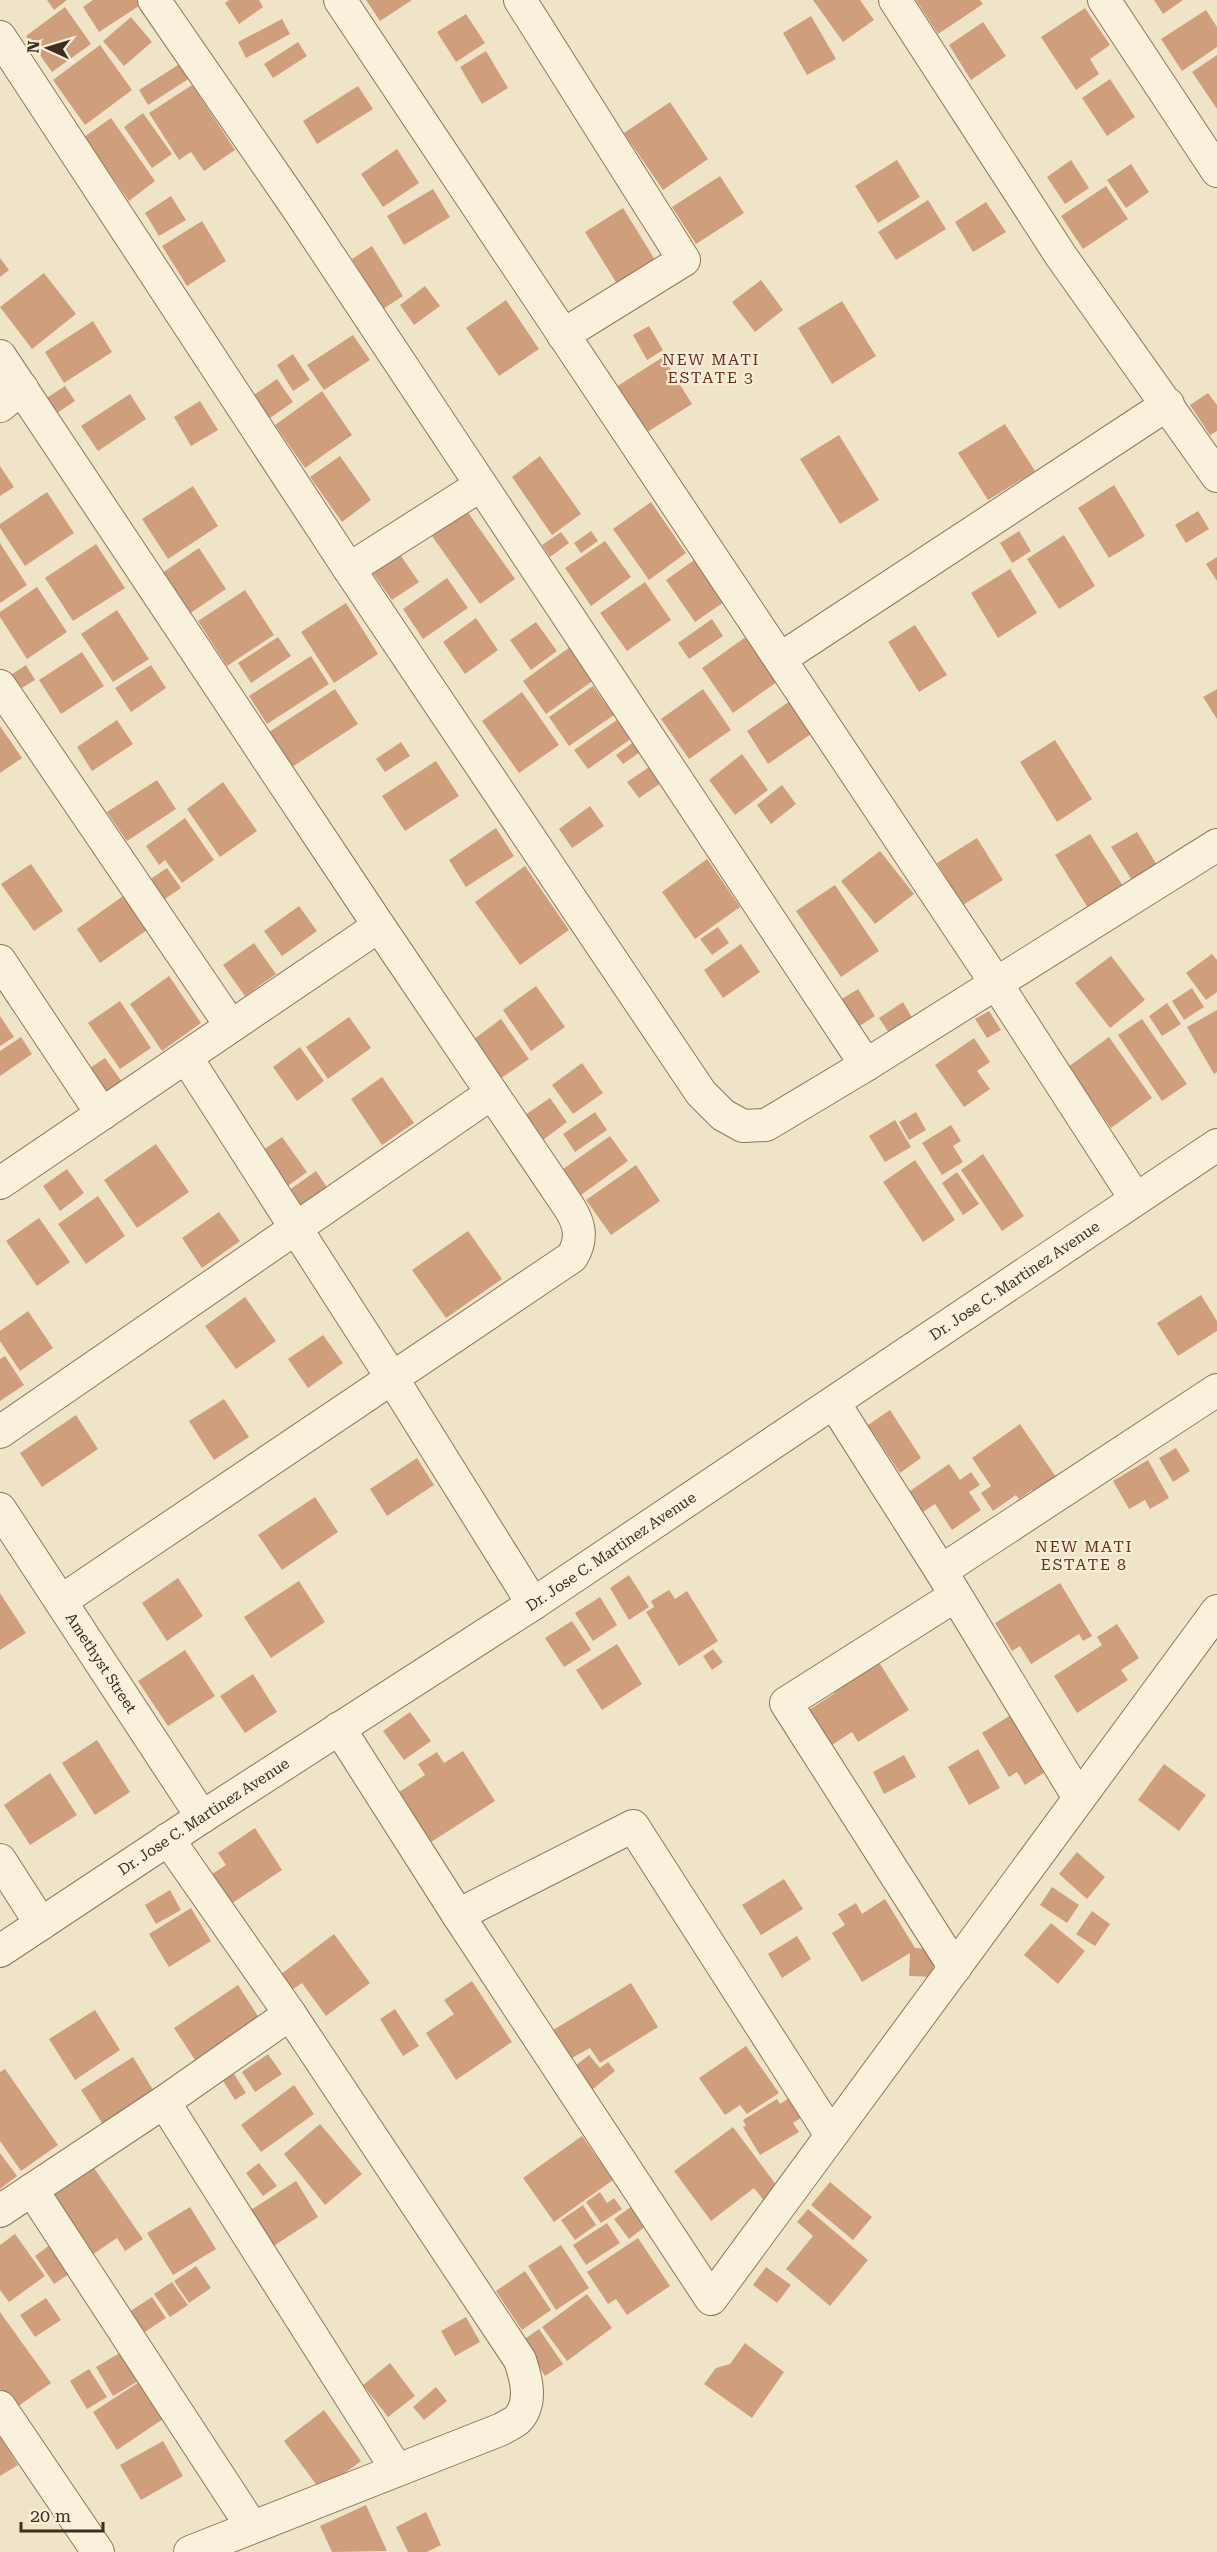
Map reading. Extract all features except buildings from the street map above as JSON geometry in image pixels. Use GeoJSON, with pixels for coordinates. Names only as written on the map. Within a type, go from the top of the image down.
{"type":"FeatureCollection","features":[{"type":"Feature","properties":{"kind":"street"},"geometry":{"type":"LineString","coordinates":[[154,0],[298,209],[866,1065]]}},
{"type":"Feature","properties":{"kind":"street"},"geometry":{"type":"LineString","coordinates":[[340,0],[996,983],[1135,1198]]}},
{"type":"Feature","properties":{"kind":"street"},"geometry":{"type":"LineString","coordinates":[[520,0],[684,260],[563,335]]}},
{"type":"Feature","properties":{"kind":"street"},"geometry":{"type":"LineString","coordinates":[[895,0],[1061,256],[1217,476]]}},
{"type":"Feature","properties":{"kind":"street"},"geometry":{"type":"LineString","coordinates":[[1104,0],[1217,171]]}},
{"type":"Feature","properties":{"kind":"street"},"geometry":{"type":"LineString","coordinates":[[0,37],[348,569],[701,1093],[723,1115],[743,1126],[766,1125],[1217,845]]}},
{"type":"Feature","properties":{"kind":"street"},"geometry":{"type":"LineString","coordinates":[[0,356],[11,397],[379,926],[578,1221],[580,1236],[578,1248],[572,1257],[61,1600]]}},
{"type":"Feature","properties":{"kind":"street"},"geometry":{"type":"LineString","coordinates":[[780,659],[1168,404]]}},
{"type":"Feature","properties":{"kind":"street"},"geometry":{"type":"LineString","coordinates":[[348,569],[481,484]]}},
{"type":"Feature","properties":{"kind":"street"},"geometry":{"type":"LineString","coordinates":[[0,686],[231,1026]]}},
{"type":"Feature","properties":{"kind":"street"},"geometry":{"type":"LineString","coordinates":[[0,1183],[379,926]]}},
{"type":"Feature","properties":{"kind":"street"},"geometry":{"type":"LineString","coordinates":[[0,961],[102,1114]]}},
{"type":"Feature","properties":{"kind":"street"},"geometry":{"type":"LineString","coordinates":[[186,1057],[392,1378],[532,1604]]}},
{"type":"Feature","properties":{"kind":"street"},"geometry":{"type":"LineString","coordinates":[[0,1432],[492,1094]]}},
{"type":"Feature","properties":{"kind":"street","name":"Dr. Jose C. Martinez Avenue"},"geometry":{"type":"LineString","coordinates":[[0,1951],[834,1404],[1135,1198],[1217,1145]]}},
{"type":"Feature","properties":{"kind":"street"},"geometry":{"type":"LineString","coordinates":[[955,1968],[786,1703],[1217,1390]]}},
{"type":"Feature","properties":{"kind":"street"},"geometry":{"type":"LineString","coordinates":[[834,1404],[1079,1798]]}},
{"type":"Feature","properties":{"kind":"street","name":"Amethyst Street"},"geometry":{"type":"LineString","coordinates":[[0,1509],[202,1817]]}},
{"type":"Feature","properties":{"kind":"street"},"geometry":{"type":"LineString","coordinates":[[339,1728],[458,1915],[711,2299],[1217,1611]]}},
{"type":"Feature","properties":{"kind":"street"},"geometry":{"type":"LineString","coordinates":[[458,1915],[633,1826],[831,2135]]}},
{"type":"Feature","properties":{"kind":"street"},"geometry":{"type":"LineString","coordinates":[[168,1839],[290,2014],[520,2360],[527,2381],[527,2400],[518,2418],[502,2429],[190,2552]]}},
{"type":"Feature","properties":{"kind":"street"},"geometry":{"type":"LineString","coordinates":[[0,1860],[41,1924]]}},
{"type":"Feature","properties":{"kind":"street"},"geometry":{"type":"LineString","coordinates":[[0,2211],[164,2102],[290,2014]]}},
{"type":"Feature","properties":{"kind":"street"},"geometry":{"type":"LineString","coordinates":[[164,2102],[397,2470]]}},
{"type":"Feature","properties":{"kind":"street"},"geometry":{"type":"LineString","coordinates":[[32,2190],[252,2528]]}},
{"type":"Feature","properties":{"kind":"street"},"geometry":{"type":"LineString","coordinates":[[0,2407],[98,2552]]}},
{"type":"Feature","properties":{"kind":"district","name":"NEW MATI ESTATE 3"},"geometry":{"type":"Point","coordinates":[711,368]}},
{"type":"Feature","properties":{"kind":"district","name":"NEW MATI ESTATE 8"},"geometry":{"type":"Point","coordinates":[1084,1555]}}]}
